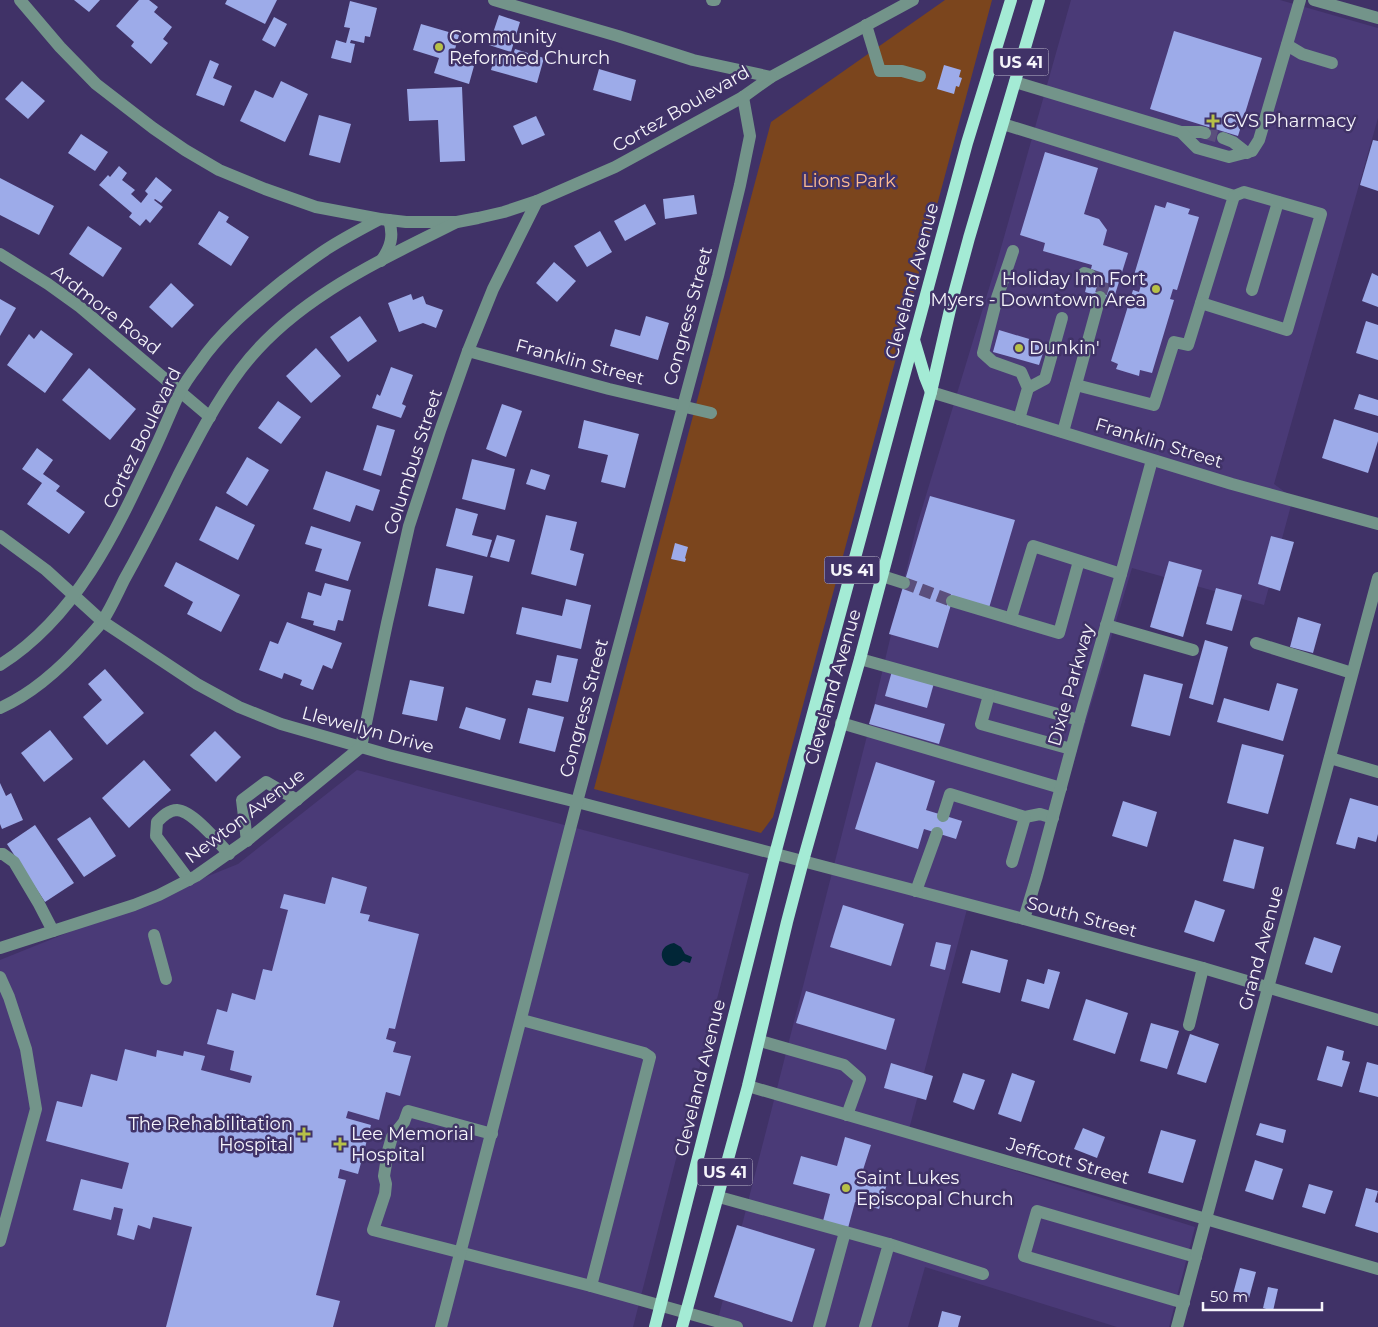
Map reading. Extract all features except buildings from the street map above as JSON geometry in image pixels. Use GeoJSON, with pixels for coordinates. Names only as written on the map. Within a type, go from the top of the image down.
{"type":"FeatureCollection","features":[{"type":"Feature","properties":{"kind":"main road","name":"Cleveland Avenue"},"geometry":{"type":"LineString","coordinates":[[655,1327],[775,854],[967,143],[1011,0]]}},
{"type":"Feature","properties":{"kind":"main road","name":"Cleveland Avenue"},"geometry":{"type":"LineString","coordinates":[[682,1327],[760,1041],[787,922],[860,659],[931,392],[962,265],[1039,0]]}},
{"type":"Feature","properties":{"kind":"main road"},"geometry":{"type":"LineString","coordinates":[[914,340],[931,392]]}},
{"type":"Feature","properties":{"kind":"street"},"geometry":{"type":"LineString","coordinates":[[20,0],[60,47],[96,84],[184,150],[219,170],[265,190],[316,207],[384,220],[392,230],[391,242],[388,252],[379,262]]}},
{"type":"Feature","properties":{"kind":"street"},"geometry":{"type":"LineString","coordinates":[[494,0],[693,60],[772,76]]}},
{"type":"Feature","properties":{"kind":"street","name":"Cortez Boulevard"},"geometry":{"type":"LineString","coordinates":[[0,665],[21,651],[39,634],[74,595],[92,569],[117,527],[180,393],[198,364],[214,343],[256,303],[298,269],[330,246],[384,220],[457,222],[487,216],[537,201],[615,167],[743,96],[772,76],[912,0]]}},
{"type":"Feature","properties":{"kind":"street"},"geometry":{"type":"LineString","coordinates":[[1181,132],[1197,148],[1229,157],[1252,151],[1258,140],[1300,0]]}},
{"type":"Feature","properties":{"kind":"street"},"geometry":{"type":"LineString","coordinates":[[1314,0],[1340,4],[1378,18]]}},
{"type":"Feature","properties":{"kind":"street"},"geometry":{"type":"LineString","coordinates":[[866,25],[880,71],[902,71],[920,76]]}},
{"type":"Feature","properties":{"kind":"street"},"geometry":{"type":"LineString","coordinates":[[1288,45],[1302,54],[1332,63]]}},
{"type":"Feature","properties":{"kind":"street"},"geometry":{"type":"LineString","coordinates":[[1015,82],[1181,132],[1205,133]]}},
{"type":"Feature","properties":{"kind":"street","name":"Congress Street"},"geometry":{"type":"LineString","coordinates":[[442,1327],[577,802],[718,276],[750,136],[743,96]]}},
{"type":"Feature","properties":{"kind":"street"},"geometry":{"type":"LineString","coordinates":[[1003,124],[1234,196],[1244,192],[1321,214],[1287,330],[1202,303]]}},
{"type":"Feature","properties":{"kind":"street"},"geometry":{"type":"LineString","coordinates":[[1223,138],[1233,142],[1247,153]]}},
{"type":"Feature","properties":{"kind":"street"},"geometry":{"type":"LineString","coordinates":[[1076,385],[1154,405],[1174,342],[1188,345],[1234,196]]}},
{"type":"Feature","properties":{"kind":"street","name":"Columbus Street"},"geometry":{"type":"LineString","coordinates":[[361,747],[409,526],[468,351],[492,289],[537,201]]}},
{"type":"Feature","properties":{"kind":"street"},"geometry":{"type":"LineString","coordinates":[[1252,290],[1278,202]]}},
{"type":"Feature","properties":{"kind":"street","name":"Cortez Boulevard"},"geometry":{"type":"LineString","coordinates":[[0,708],[46,679],[71,657],[102,621],[145,543],[201,430],[231,382],[264,342],[311,303],[338,285],[457,222]]}},
{"type":"Feature","properties":{"kind":"street"},"geometry":{"type":"LineString","coordinates":[[1013,251],[997,298],[983,353],[992,362],[1021,372],[1028,388],[1019,419]]}},
{"type":"Feature","properties":{"kind":"street","name":"Ardmore Road"},"geometry":{"type":"LineString","coordinates":[[0,254],[48,284],[80,307],[210,417]]}},
{"type":"Feature","properties":{"kind":"street"},"geometry":{"type":"LineString","coordinates":[[1063,432],[1100,297]]}},
{"type":"Feature","properties":{"kind":"street"},"geometry":{"type":"LineString","coordinates":[[1028,388],[1044,379],[1062,318]]}},
{"type":"Feature","properties":{"kind":"street","name":"Franklin Street"},"geometry":{"type":"LineString","coordinates":[[468,351],[609,389],[711,413]]}},
{"type":"Feature","properties":{"kind":"street","name":"Franklin Street"},"geometry":{"type":"LineString","coordinates":[[931,392],[1152,460],[1378,524]]}},
{"type":"Feature","properties":{"kind":"street","name":"Dixie Parkway"},"geometry":{"type":"LineString","coordinates":[[1024,920],[1078,720],[1152,460]]}},
{"type":"Feature","properties":{"kind":"street","name":"Llewellyn Drive"},"geometry":{"type":"LineString","coordinates":[[0,536],[46,570],[102,621],[197,684],[239,707],[281,724],[361,747],[775,854]]}},
{"type":"Feature","properties":{"kind":"street"},"geometry":{"type":"LineString","coordinates":[[1011,618],[1033,546],[1121,574]]}},
{"type":"Feature","properties":{"kind":"street"},"geometry":{"type":"LineString","coordinates":[[952,601],[1059,633],[1079,561]]}},
{"type":"Feature","properties":{"kind":"street"},"geometry":{"type":"LineString","coordinates":[[882,576],[904,583]]}},
{"type":"Feature","properties":{"kind":"street","name":"Grand Avenue"},"geometry":{"type":"LineString","coordinates":[[1177,1327],[1378,578]]}},
{"type":"Feature","properties":{"kind":"street"},"geometry":{"type":"LineString","coordinates":[[1106,625],[1193,650]]}},
{"type":"Feature","properties":{"kind":"street"},"geometry":{"type":"LineString","coordinates":[[1256,643],[1352,673]]}},
{"type":"Feature","properties":{"kind":"street"},"geometry":{"type":"LineString","coordinates":[[860,659],[1078,720]]}},
{"type":"Feature","properties":{"kind":"street"},"geometry":{"type":"LineString","coordinates":[[989,695],[981,724],[1071,749]]}},
{"type":"Feature","properties":{"kind":"street"},"geometry":{"type":"LineString","coordinates":[[841,723],[1061,788]]}},
{"type":"Feature","properties":{"kind":"street","name":"Newton Avenue"},"geometry":{"type":"LineString","coordinates":[[0,948],[134,905],[189,880],[247,841],[361,747]]}},
{"type":"Feature","properties":{"kind":"street"},"geometry":{"type":"LineString","coordinates":[[1330,758],[1378,772]]}},
{"type":"Feature","properties":{"kind":"street"},"geometry":{"type":"LineString","coordinates":[[247,841],[242,800],[266,782],[297,800]]}},
{"type":"Feature","properties":{"kind":"street"},"geometry":{"type":"LineString","coordinates":[[943,816],[950,794],[1025,817],[1040,814],[1052,818]]}},
{"type":"Feature","properties":{"kind":"street"},"geometry":{"type":"LineString","coordinates":[[189,880],[156,836],[157,822],[168,812],[178,810],[198,821],[229,854]]}},
{"type":"Feature","properties":{"kind":"street"},"geometry":{"type":"LineString","coordinates":[[1012,862],[1025,817]]}},
{"type":"Feature","properties":{"kind":"street"},"geometry":{"type":"LineString","coordinates":[[916,891],[936,836]]}},
{"type":"Feature","properties":{"kind":"street"},"geometry":{"type":"LineString","coordinates":[[0,854],[14,862],[40,904],[53,931]]}},
{"type":"Feature","properties":{"kind":"street","name":"South Street"},"geometry":{"type":"LineString","coordinates":[[775,854],[1203,968],[1378,1020]]}},
{"type":"Feature","properties":{"kind":"street"},"geometry":{"type":"LineString","coordinates":[[154,935],[166,979]]}},
{"type":"Feature","properties":{"kind":"street"},"geometry":{"type":"LineString","coordinates":[[1189,1025],[1203,968]]}},
{"type":"Feature","properties":{"kind":"street"},"geometry":{"type":"LineString","coordinates":[[0,977],[9,997],[26,1050],[36,1109],[0,1241]]}},
{"type":"Feature","properties":{"kind":"street"},"geometry":{"type":"LineString","coordinates":[[522,1020],[644,1053],[650,1057],[591,1286]]}},
{"type":"Feature","properties":{"kind":"street"},"geometry":{"type":"LineString","coordinates":[[760,1041],[844,1065],[860,1079],[847,1115]]}},
{"type":"Feature","properties":{"kind":"street","name":"Jeffcott Street"},"geometry":{"type":"LineString","coordinates":[[748,1086],[1378,1269]]}},
{"type":"Feature","properties":{"kind":"street"},"geometry":{"type":"LineString","coordinates":[[492,1134],[408,1111],[404,1122],[392,1137],[384,1176],[386,1184],[385,1194],[382,1208],[373,1230],[591,1286],[737,1327]]}},
{"type":"Feature","properties":{"kind":"street"},"geometry":{"type":"LineString","coordinates":[[719,1196],[889,1244],[983,1274]]}},
{"type":"Feature","properties":{"kind":"street"},"geometry":{"type":"LineString","coordinates":[[1184,1303],[1024,1256],[1037,1211],[1196,1257]]}},
{"type":"Feature","properties":{"kind":"street"},"geometry":{"type":"LineString","coordinates":[[818,1327],[845,1232]]}},
{"type":"Feature","properties":{"kind":"street"},"geometry":{"type":"LineString","coordinates":[[865,1327],[889,1244]]}},
{"type":"Feature","properties":{"kind":"shaded area"},"geometry":{"type":"Polygon","coordinates":[[[1071,0],[1280,0],[1378,28],[1378,118],[1274,484],[1293,498],[1264,605],[1132,568],[1025,925],[967,909],[907,1137],[1195,1227],[1169,1327],[1117,1327],[925,1267],[908,1327],[716,1327],[868,732],[917,525],[997,262],[1071,0]]]}},
{"type":"Feature","properties":{"kind":"shaded area","name":"Lee Memorial Hospital"},"geometry":{"type":"Polygon","coordinates":[[[357,770],[749,874],[633,1327],[0,1327],[0,960],[238,864],[357,770]]]}},
{"type":"Feature","properties":{"kind":"green space","name":"Lions Park"},"geometry":{"type":"Polygon","coordinates":[[[945,0],[992,0],[773,817],[761,833],[594,789],[771,122],[945,0]]]}},
{"type":"Feature","properties":{"kind":"water"},"geometry":{"type":"Polygon","coordinates":[[[674,943],[681,947],[685,954],[692,957],[690,963],[683,961],[677,965],[671,966],[666,964],[663,960],[663,950],[674,943]]]}},
{"type":"Feature","properties":{"kind":"tunnel"},"geometry":{"type":"LineString","coordinates":[[1205,133],[1223,138]]}},
{"type":"Feature","properties":{"kind":"tunnel"},"geometry":{"type":"LineString","coordinates":[[1090,275],[1105,280],[1100,297]]}},
{"type":"Feature","properties":{"kind":"tunnel"},"geometry":{"type":"LineString","coordinates":[[904,583],[952,601]]}},
{"type":"Feature","properties":{"kind":"place","name":"Community Reformed Church"},"geometry":{"type":"Point","coordinates":[439,47]}},
{"type":"Feature","properties":{"kind":"place","name":"CVS Pharmacy"},"geometry":{"type":"Point","coordinates":[1213,121]}},
{"type":"Feature","properties":{"kind":"place","name":"Holiday Inn Fort Myers - Downtown Area"},"geometry":{"type":"Point","coordinates":[1156,289]}},
{"type":"Feature","properties":{"kind":"place","name":"Dunkin'"},"geometry":{"type":"Point","coordinates":[1019,348]}},
{"type":"Feature","properties":{"kind":"place","name":"The Rehabilitation Hospital"},"geometry":{"type":"Point","coordinates":[304,1134]}},
{"type":"Feature","properties":{"kind":"place","name":"Lee Memorial Hospital"},"geometry":{"type":"Point","coordinates":[340,1144]}},
{"type":"Feature","properties":{"kind":"place","name":"Saint Lukes Episcopal Church"},"geometry":{"type":"Point","coordinates":[846,1188]}}]}
